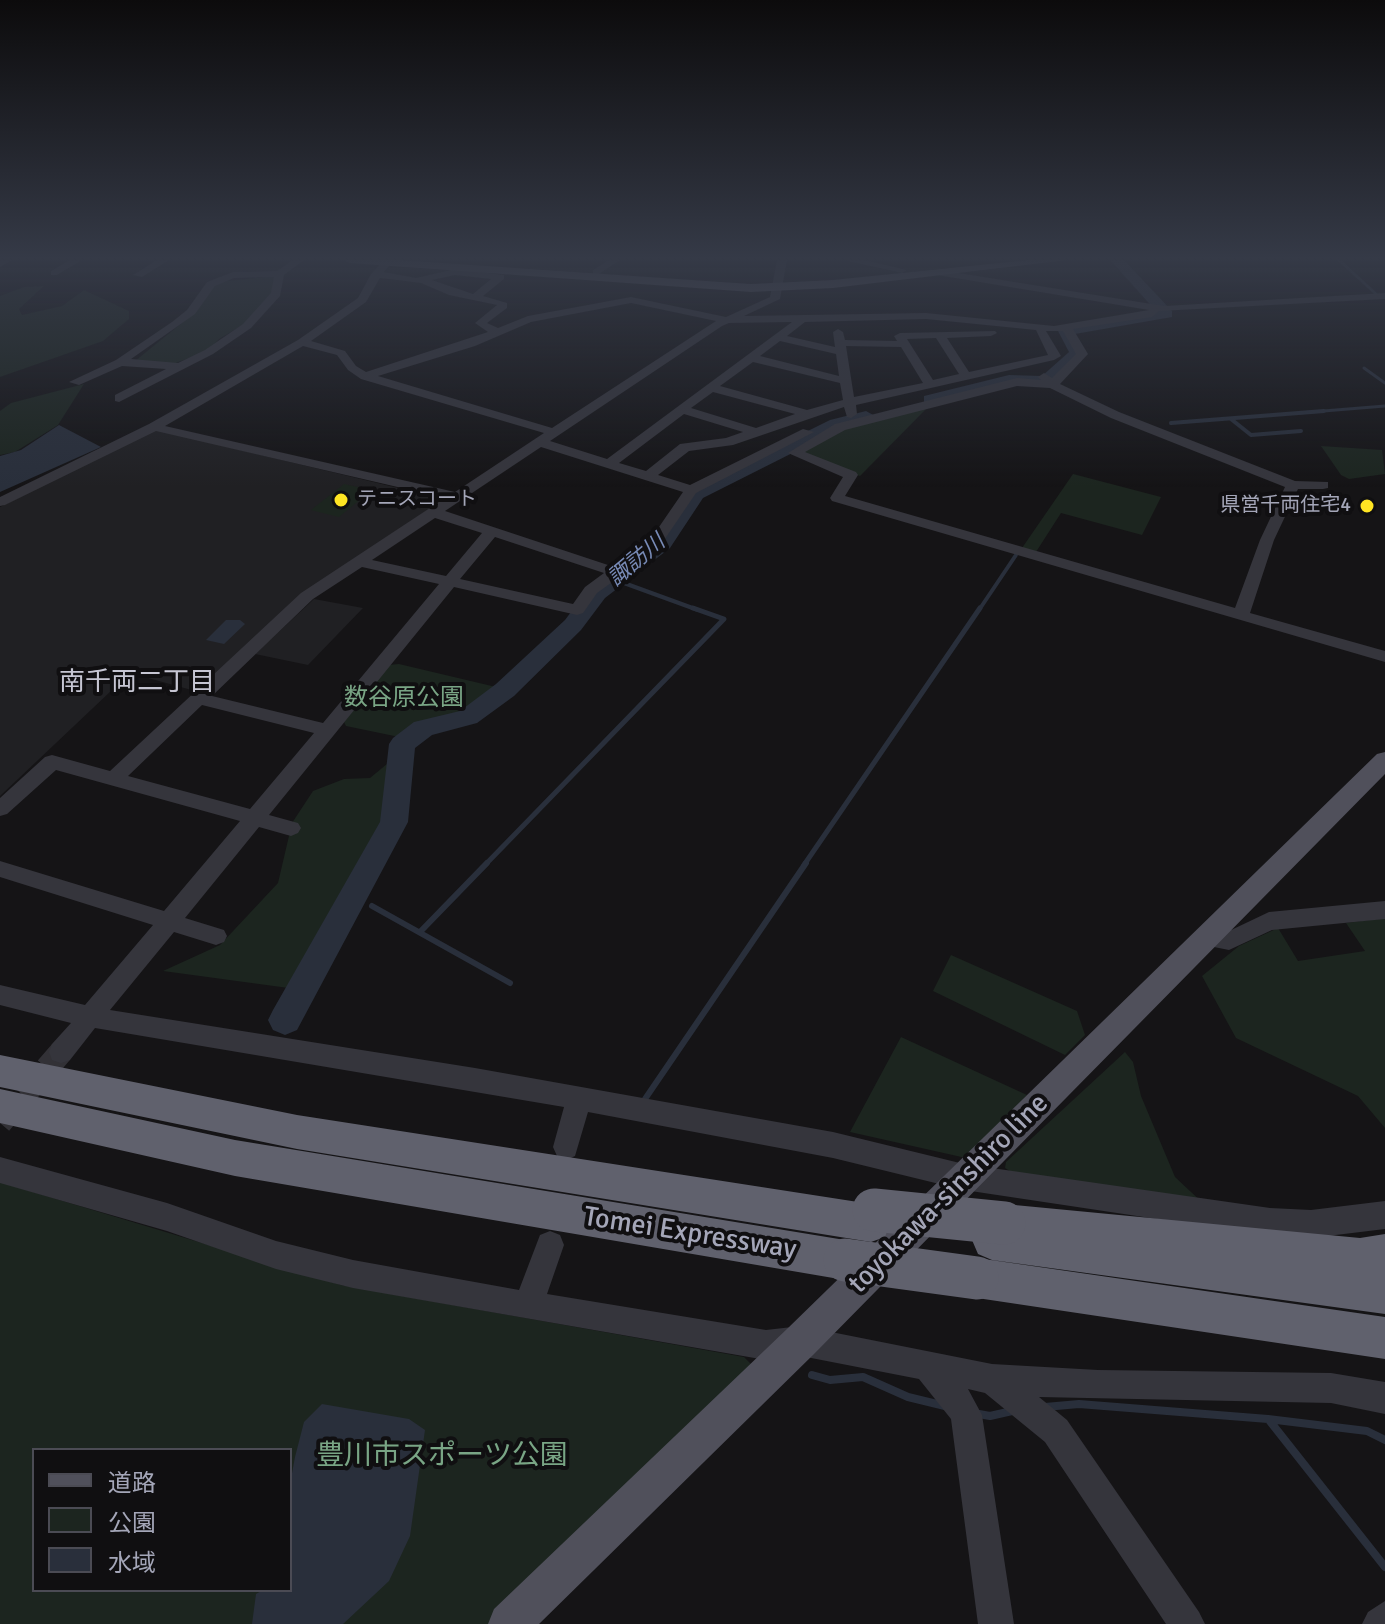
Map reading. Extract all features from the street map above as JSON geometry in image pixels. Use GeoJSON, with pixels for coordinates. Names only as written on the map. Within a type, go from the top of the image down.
{"type":"FeatureCollection","features":[{"type":"Feature","properties":{"kind":"highway","name":"Tomei Expressway"},"geometry":{"type":"LineString","coordinates":[[0,1071],[297,1132],[700,1196],[998,1232]]}},
{"type":"Feature","properties":{"kind":"highway","name":"Tomei Expressway"},"geometry":{"type":"LineString","coordinates":[[0,1106],[235,1158],[845,1260],[1385,1338]]}},
{"type":"Feature","properties":{"kind":"highway"},"geometry":{"type":"LineString","coordinates":[[998,1232],[1360,1258],[1385,1254]]}},
{"type":"Feature","properties":{"kind":"highway"},"geometry":{"type":"LineString","coordinates":[[998,1232],[1385,1294]]}},
{"type":"Feature","properties":{"kind":"main road","name":"toyokawa-sinshiro line"},"geometry":{"type":"LineString","coordinates":[[509,1624],[801,1341],[1385,760]]}},
{"type":"Feature","properties":{"kind":"street"},"geometry":{"type":"LineString","coordinates":[[75,382],[120,362],[157,336]]}},
{"type":"Feature","properties":{"kind":"street"},"geometry":{"type":"LineString","coordinates":[[119,398],[231,336]]}},
{"type":"Feature","properties":{"kind":"street"},"geometry":{"type":"LineString","coordinates":[[0,502],[12,493],[154,427],[311,336]]}},
{"type":"Feature","properties":{"kind":"street"},"geometry":{"type":"LineString","coordinates":[[365,376],[471,344],[488,336]]}},
{"type":"Feature","properties":{"kind":"street"},"geometry":{"type":"LineString","coordinates":[[113,779],[307,596],[702,336]]}},
{"type":"Feature","properties":{"kind":"street"},"geometry":{"type":"LineString","coordinates":[[609,464],[783,336]]}},
{"type":"Feature","properties":{"kind":"street"},"geometry":{"type":"LineString","coordinates":[[839,336],[851,414]]}},
{"type":"Feature","properties":{"kind":"street"},"geometry":{"type":"LineString","coordinates":[[909,336],[900,336],[930,385]]}},
{"type":"Feature","properties":{"kind":"street"},"geometry":{"type":"LineString","coordinates":[[940,336],[966,376]]}},
{"type":"Feature","properties":{"kind":"street"},"geometry":{"type":"LineString","coordinates":[[1044,336],[1055,356],[930,385],[851,414],[795,453],[851,475],[837,498],[1385,657]]}},
{"type":"Feature","properties":{"kind":"street"},"geometry":{"type":"LineString","coordinates":[[1052,385],[1082,354],[1071,336]]}},
{"type":"Feature","properties":{"kind":"street"},"geometry":{"type":"LineString","coordinates":[[780,338],[841,347],[905,344]]}},
{"type":"Feature","properties":{"kind":"street"},"geometry":{"type":"LineString","coordinates":[[302,342],[341,353],[352,368],[365,376],[556,433]]}},
{"type":"Feature","properties":{"kind":"street"},"geometry":{"type":"LineString","coordinates":[[753,358],[845,381]]}},
{"type":"Feature","properties":{"kind":"street"},"geometry":{"type":"LineString","coordinates":[[120,362],[179,367]]}},
{"type":"Feature","properties":{"kind":"street"},"geometry":{"type":"LineString","coordinates":[[361,562],[577,610],[591,590],[653,546],[691,490],[836,418],[1012,383],[1052,385],[1115,415],[1293,485],[1323,485]]}},
{"type":"Feature","properties":{"kind":"street"},"geometry":{"type":"LineString","coordinates":[[713,388],[808,414],[851,414]]}},
{"type":"Feature","properties":{"kind":"street"},"geometry":{"type":"LineString","coordinates":[[684,410],[759,433]]}},
{"type":"Feature","properties":{"kind":"street"},"geometry":{"type":"LineString","coordinates":[[648,476],[685,447],[718,444],[759,433],[808,414]]}},
{"type":"Feature","properties":{"kind":"street"},"geometry":{"type":"LineString","coordinates":[[154,427],[458,497]]}},
{"type":"Feature","properties":{"kind":"street"},"geometry":{"type":"LineString","coordinates":[[542,443],[691,490]]}},
{"type":"Feature","properties":{"kind":"street"},"geometry":{"type":"LineString","coordinates":[[1241,615],[1267,540],[1293,485]]}},
{"type":"Feature","properties":{"kind":"street"},"geometry":{"type":"LineString","coordinates":[[436,513],[615,572]]}},
{"type":"Feature","properties":{"kind":"street"},"geometry":{"type":"LineString","coordinates":[[61,1052],[492,531]]}},
{"type":"Feature","properties":{"kind":"street"},"geometry":{"type":"LineString","coordinates":[[197,698],[327,730]]}},
{"type":"Feature","properties":{"kind":"street"},"geometry":{"type":"LineString","coordinates":[[0,809],[52,762],[291,828]]}},
{"type":"Feature","properties":{"kind":"street"},"geometry":{"type":"LineString","coordinates":[[0,869],[216,936]]}},
{"type":"Feature","properties":{"kind":"street"},"geometry":{"type":"LineString","coordinates":[[1207,938],[1224,942],[1269,921],[1385,910]]}},
{"type":"Feature","properties":{"kind":"street"},"geometry":{"type":"LineString","coordinates":[[0,995],[90,1017],[475,1079],[833,1145],[964,1177],[1270,1222],[1311,1224],[1385,1215]]}},
{"type":"Feature","properties":{"kind":"street"},"geometry":{"type":"LineString","coordinates":[[566,1147],[579,1099]]}},
{"type":"Feature","properties":{"kind":"street"},"geometry":{"type":"LineString","coordinates":[[0,1170],[167,1217],[276,1255],[353,1274],[528,1306],[766,1345],[801,1341],[992,1379],[1098,1385],[1331,1388],[1385,1398]]}},
{"type":"Feature","properties":{"kind":"street"},"geometry":{"type":"LineString","coordinates":[[528,1306],[550,1245]]}},
{"type":"Feature","properties":{"kind":"street"},"geometry":{"type":"LineString","coordinates":[[930,1369],[956,1398],[966,1415],[996,1624]]}},
{"type":"Feature","properties":{"kind":"street"},"geometry":{"type":"LineString","coordinates":[[992,1379],[1056,1431],[1187,1624]]}},
{"type":"Feature","properties":{"kind":"street"},"geometry":{"type":"LineString","coordinates":[[1380,1624],[1385,1619]]}},
{"type":"Feature","properties":{"kind":"shaded area"},"geometry":{"type":"Polygon","coordinates":[[[153,429],[444,499],[364,553],[203,689],[195,691],[130,673],[0,796],[0,507],[153,429]]]}},
{"type":"Feature","properties":{"kind":"shaded area"},"geometry":{"type":"Polygon","coordinates":[[[314,599],[363,608],[308,665],[255,654],[314,599]]]}},
{"type":"Feature","properties":{"kind":"green space"},"geometry":{"type":"Polygon","coordinates":[[[0,336],[109,336],[103,341],[0,377],[0,336]]]}},
{"type":"Feature","properties":{"kind":"green space"},"geometry":{"type":"Polygon","coordinates":[[[166,336],[224,336],[208,351],[173,364],[135,361],[166,336]]]}},
{"type":"Feature","properties":{"kind":"green space"},"geometry":{"type":"Polygon","coordinates":[[[84,384],[58,425],[15,452],[0,455],[0,411],[11,403],[84,384]]]}},
{"type":"Feature","properties":{"kind":"green space"},"geometry":{"type":"Polygon","coordinates":[[[930,405],[860,476],[801,455],[801,449],[844,427],[930,405]]]}},
{"type":"Feature","properties":{"kind":"green space"},"geometry":{"type":"Polygon","coordinates":[[[1321,446],[1382,450],[1385,474],[1349,479],[1341,475],[1321,446]]]}},
{"type":"Feature","properties":{"kind":"green space"},"geometry":{"type":"Polygon","coordinates":[[[1073,474],[1161,497],[1142,535],[1061,513],[1036,552],[1022,548],[1073,474]]]}},
{"type":"Feature","properties":{"kind":"green space","name":"テニスコート"},"geometry":{"type":"Polygon","coordinates":[[[344,484],[372,490],[339,517],[311,510],[344,484]]]}},
{"type":"Feature","properties":{"kind":"green space","name":"数谷原公園"},"geometry":{"type":"Polygon","coordinates":[[[399,664],[496,687],[497,690],[467,711],[423,725],[404,738],[346,726],[344,722],[389,665],[399,664]]]}},
{"type":"Feature","properties":{"kind":"green space"},"geometry":{"type":"Polygon","coordinates":[[[393,759],[384,829],[296,989],[163,971],[220,945],[278,883],[292,823],[313,791],[344,779],[370,778],[393,759]]]}},
{"type":"Feature","properties":{"kind":"green space"},"geometry":{"type":"Polygon","coordinates":[[[1385,918],[1385,1128],[1358,1096],[1236,1038],[1202,976],[1239,946],[1278,928],[1298,961],[1365,951],[1346,923],[1385,918]]]}},
{"type":"Feature","properties":{"kind":"green space"},"geometry":{"type":"Polygon","coordinates":[[[951,955],[1077,1011],[1085,1035],[1065,1055],[933,991],[951,955]]]}},
{"type":"Feature","properties":{"kind":"green space"},"geometry":{"type":"Polygon","coordinates":[[[901,1037],[1027,1095],[966,1158],[850,1132],[901,1037]]]}},
{"type":"Feature","properties":{"kind":"green space"},"geometry":{"type":"Polygon","coordinates":[[[1125,1052],[1133,1062],[1141,1096],[1175,1177],[1206,1206],[1013,1173],[1005,1168],[1006,1162],[1125,1052]]]}},
{"type":"Feature","properties":{"kind":"green space","name":"豊川市スポーツ公園"},"geometry":{"type":"Polygon","coordinates":[[[0,1182],[341,1285],[744,1357],[753,1366],[489,1624],[0,1624],[0,1182]]]}},
{"type":"Feature","properties":{"kind":"water"},"geometry":{"type":"Polygon","coordinates":[[[59,425],[101,447],[0,492],[0,456],[21,450],[59,425]]]}},
{"type":"Feature","properties":{"kind":"water"},"geometry":{"type":"Polygon","coordinates":[[[226,620],[240,620],[245,624],[224,644],[206,640],[226,620]]]}},
{"type":"Feature","properties":{"kind":"water"},"geometry":{"type":"Polygon","coordinates":[[[322,1404],[409,1419],[425,1430],[410,1536],[389,1581],[343,1624],[252,1624],[256,1594],[292,1592],[292,1473],[304,1422],[322,1404]]]}},
{"type":"Feature","properties":{"kind":"waterway","name":"諏訪川"},"geometry":{"type":"LineString","coordinates":[[930,400],[1009,380],[1046,381],[1077,353],[1068,336]]}},
{"type":"Feature","properties":{"kind":"waterway"},"geometry":{"type":"LineString","coordinates":[[1364,368],[1385,383]]}},
{"type":"Feature","properties":{"kind":"waterway"},"geometry":{"type":"LineString","coordinates":[[1312,412],[1385,406]]}},
{"type":"Feature","properties":{"kind":"waterway"},"geometry":{"type":"LineString","coordinates":[[1312,412],[1324,411]]}},
{"type":"Feature","properties":{"kind":"waterway"},"geometry":{"type":"LineString","coordinates":[[1171,423],[1312,412]]}},
{"type":"Feature","properties":{"kind":"waterway"},"geometry":{"type":"LineString","coordinates":[[1299,413],[1312,412]]}},
{"type":"Feature","properties":{"kind":"waterway","name":"諏訪川"},"geometry":{"type":"LineString","coordinates":[[285,1020],[394,822],[402,744],[423,728],[468,717],[505,690],[573,625],[597,593],[663,544],[696,494],[836,424],[866,416]]}},
{"type":"Feature","properties":{"kind":"waterway"},"geometry":{"type":"LineString","coordinates":[[1231,419],[1251,435],[1301,431]]}},
{"type":"Feature","properties":{"kind":"waterway"},"geometry":{"type":"LineString","coordinates":[[979,610],[1016,555]]}},
{"type":"Feature","properties":{"kind":"waterway"},"geometry":{"type":"LineString","coordinates":[[613,579],[698,610]]}},
{"type":"Feature","properties":{"kind":"waterway"},"geometry":{"type":"LineString","coordinates":[[485,865],[724,619],[693,608]]}},
{"type":"Feature","properties":{"kind":"waterway"},"geometry":{"type":"LineString","coordinates":[[804,865],[980,608]]}},
{"type":"Feature","properties":{"kind":"waterway"},"geometry":{"type":"LineString","coordinates":[[420,932],[487,863]]}},
{"type":"Feature","properties":{"kind":"waterway"},"geometry":{"type":"LineString","coordinates":[[645,1099],[806,863]]}},
{"type":"Feature","properties":{"kind":"waterway"},"geometry":{"type":"LineString","coordinates":[[372,906],[510,983]]}},
{"type":"Feature","properties":{"kind":"waterway"},"geometry":{"type":"LineString","coordinates":[[812,1375],[830,1380],[863,1377],[908,1397],[945,1406]]}},
{"type":"Feature","properties":{"kind":"waterway"},"geometry":{"type":"LineString","coordinates":[[1045,1407],[1079,1404],[1268,1419],[1367,1431],[1385,1440]]}},
{"type":"Feature","properties":{"kind":"waterway"},"geometry":{"type":"LineString","coordinates":[[979,1414],[990,1416],[1012,1411]]}},
{"type":"Feature","properties":{"kind":"waterway"},"geometry":{"type":"LineString","coordinates":[[1269,1420],[1385,1567]]}},
{"type":"Feature","properties":{"kind":"tunnel"},"geometry":{"type":"LineString","coordinates":[[0,1123],[61,1052]]}},
{"type":"Feature","properties":{"kind":"place","name":"テニスコート"},"geometry":{"type":"Point","coordinates":[341,500]}},
{"type":"Feature","properties":{"kind":"place","name":"県営千両住宅4"},"geometry":{"type":"Point","coordinates":[1367,506]}},
{"type":"Feature","properties":{"kind":"district","name":"南千両二丁目"},"geometry":{"type":"Point","coordinates":[137,683]}}]}
